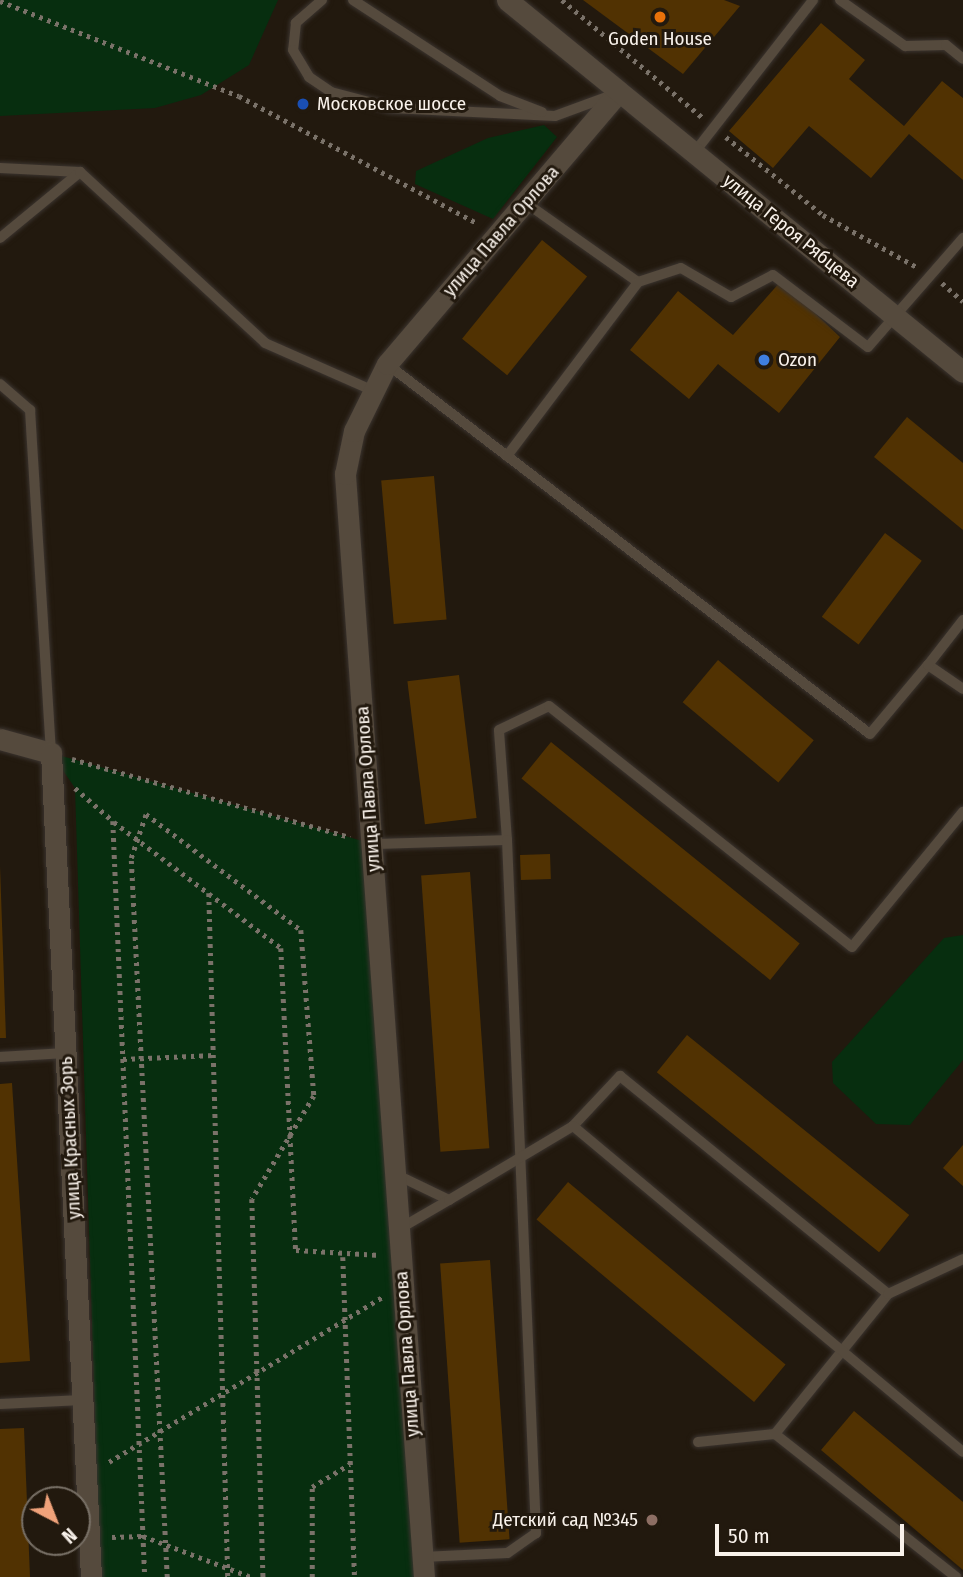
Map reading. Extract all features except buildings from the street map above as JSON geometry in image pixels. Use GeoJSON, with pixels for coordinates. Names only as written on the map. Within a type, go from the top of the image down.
{"type":"FeatureCollection","features":[{"type":"Feature","properties":{"kind":"street","name":"улица Героя Рябцева"},"geometry":{"type":"LineString","coordinates":[[507,0],[963,372]]}},
{"type":"Feature","properties":{"kind":"street","name":"улица Павла Орлова"},"geometry":{"type":"LineString","coordinates":[[423,1567],[345,474],[354,431],[387,364],[618,93]]}},
{"type":"Feature","properties":{"kind":"street"},"geometry":{"type":"LineString","coordinates":[[0,739],[51,753]]}},
{"type":"Feature","properties":{"kind":"street","name":"улица Красных Зорь"},"geometry":{"type":"LineString","coordinates":[[51,753],[86,1486]]}},
{"type":"Feature","properties":{"kind":"street","name":"улица Красных Зорь"},"geometry":{"type":"LineString","coordinates":[[90,1556],[91,1577]]}},
{"type":"Feature","properties":{"kind":"lane"},"geometry":{"type":"LineString","coordinates":[[322,0],[296,23],[293,50],[309,76],[331,92],[391,108],[555,116],[618,93]]}},
{"type":"Feature","properties":{"kind":"lane"},"geometry":{"type":"LineString","coordinates":[[353,0],[500,96],[555,116]]}},
{"type":"Feature","properties":{"kind":"lane"},"geometry":{"type":"LineString","coordinates":[[694,153],[710,124],[813,0]]}},
{"type":"Feature","properties":{"kind":"lane"},"geometry":{"type":"LineString","coordinates":[[840,0],[905,46],[946,45],[963,59]]}},
{"type":"Feature","properties":{"kind":"lane"},"geometry":{"type":"LineString","coordinates":[[0,168],[80,172],[265,343],[374,391]]}},
{"type":"Feature","properties":{"kind":"lane"},"geometry":{"type":"LineString","coordinates":[[0,238],[80,172]]}},
{"type":"Feature","properties":{"kind":"lane"},"geometry":{"type":"LineString","coordinates":[[526,203],[638,282]]}},
{"type":"Feature","properties":{"kind":"lane"},"geometry":{"type":"LineString","coordinates":[[507,456],[638,282],[681,268],[731,297],[773,275],[868,347],[898,317],[963,238]]}},
{"type":"Feature","properties":{"kind":"lane"},"geometry":{"type":"LineString","coordinates":[[387,364],[870,734],[963,620]]}},
{"type":"Feature","properties":{"kind":"lane"},"geometry":{"type":"LineString","coordinates":[[0,383],[30,410],[51,753]]}},
{"type":"Feature","properties":{"kind":"lane"},"geometry":{"type":"LineString","coordinates":[[928,665],[963,689]]}},
{"type":"Feature","properties":{"kind":"lane"},"geometry":{"type":"LineString","coordinates":[[423,1567],[507,1553],[536,1533],[517,1160],[507,840],[499,730],[549,706],[852,947],[963,812]]}},
{"type":"Feature","properties":{"kind":"lane"},"geometry":{"type":"LineString","coordinates":[[373,844],[507,840]]}},
{"type":"Feature","properties":{"kind":"lane"},"geometry":{"type":"LineString","coordinates":[[0,1057],[65,1053]]}},
{"type":"Feature","properties":{"kind":"lane"},"geometry":{"type":"LineString","coordinates":[[397,1230],[573,1126],[620,1076],[888,1294]]}},
{"type":"Feature","properties":{"kind":"lane"},"geometry":{"type":"LineString","coordinates":[[573,1126],[963,1452]]}},
{"type":"Feature","properties":{"kind":"lane"},"geometry":{"type":"LineString","coordinates":[[393,1173],[449,1200]]}},
{"type":"Feature","properties":{"kind":"lane"},"geometry":{"type":"LineString","coordinates":[[698,1442],[775,1434],[845,1351],[888,1294],[963,1259]]}},
{"type":"Feature","properties":{"kind":"lane"},"geometry":{"type":"LineString","coordinates":[[0,1404],[82,1400]]}},
{"type":"Feature","properties":{"kind":"lane"},"geometry":{"type":"LineString","coordinates":[[775,1434],[956,1577]]}},
{"type":"Feature","properties":{"kind":"path"},"geometry":{"type":"LineString","coordinates":[[562,0],[824,215],[933,276],[963,301]]}},
{"type":"Feature","properties":{"kind":"path"},"geometry":{"type":"LineString","coordinates":[[0,1],[239,96],[486,228]]}},
{"type":"Feature","properties":{"kind":"path"},"geometry":{"type":"LineString","coordinates":[[51,753],[373,844]]}},
{"type":"Feature","properties":{"kind":"path"},"geometry":{"type":"LineString","coordinates":[[73,759],[74,769]]}},
{"type":"Feature","properties":{"kind":"path"},"geometry":{"type":"LineString","coordinates":[[75,778],[75,788],[113,821],[281,948],[296,1250],[343,1257],[399,1254]]}},
{"type":"Feature","properties":{"kind":"path"},"geometry":{"type":"LineString","coordinates":[[167,1577],[131,858],[146,814],[300,930],[314,1096],[252,1199],[263,1577]]}},
{"type":"Feature","properties":{"kind":"path"},"geometry":{"type":"LineString","coordinates":[[113,821],[145,1577]]}},
{"type":"Feature","properties":{"kind":"path"},"geometry":{"type":"LineString","coordinates":[[209,892],[228,1577]]}},
{"type":"Feature","properties":{"kind":"path"},"geometry":{"type":"LineString","coordinates":[[124,1059],[214,1055]]}},
{"type":"Feature","properties":{"kind":"path"},"geometry":{"type":"LineString","coordinates":[[343,1257],[355,1577]]}},
{"type":"Feature","properties":{"kind":"path"},"geometry":{"type":"LineString","coordinates":[[86,1476],[401,1286]]}},
{"type":"Feature","properties":{"kind":"path"},"geometry":{"type":"LineString","coordinates":[[312,1577],[312,1488],[351,1464]]}},
{"type":"Feature","properties":{"kind":"path"},"geometry":{"type":"LineString","coordinates":[[91,1538],[144,1536],[251,1577]]}},
{"type":"Feature","properties":{"kind":"green space"},"geometry":{"type":"Polygon","coordinates":[[[0,0],[278,0],[249,65],[201,95],[155,108],[0,116],[0,0]]]}},
{"type":"Feature","properties":{"kind":"green space"},"geometry":{"type":"Polygon","coordinates":[[[544,125],[557,137],[493,219],[415,184],[416,171],[488,138],[544,125]]]}},
{"type":"Feature","properties":{"kind":"green space"},"geometry":{"type":"Polygon","coordinates":[[[51,753],[373,844],[424,1577],[100,1577],[75,788],[51,753]]]}},
{"type":"Feature","properties":{"kind":"green space"},"geometry":{"type":"Polygon","coordinates":[[[963,935],[963,1060],[910,1125],[876,1124],[833,1083],[832,1062],[944,938],[963,935]]]}},
{"type":"Feature","properties":{"kind":"place","name":"Goden House"},"geometry":{"type":"Point","coordinates":[660,17]}},
{"type":"Feature","properties":{"kind":"place","name":"Московское шоссе"},"geometry":{"type":"Point","coordinates":[303,104]}},
{"type":"Feature","properties":{"kind":"place","name":"Ozon"},"geometry":{"type":"Point","coordinates":[764,360]}},
{"type":"Feature","properties":{"kind":"place","name":"Детский сад №345"},"geometry":{"type":"Point","coordinates":[652,1520]}}]}
